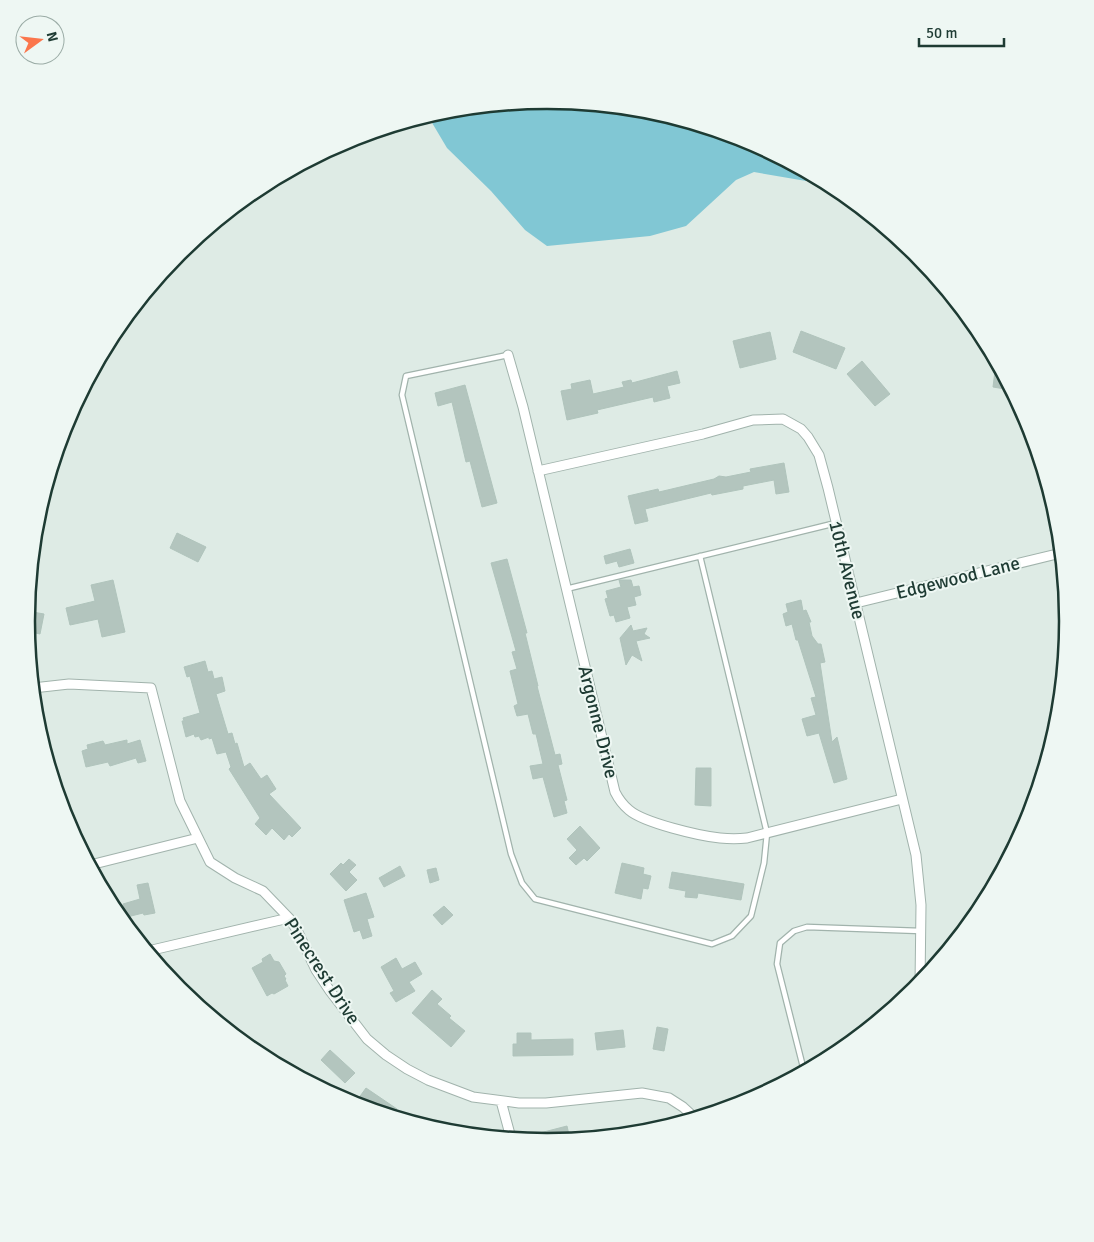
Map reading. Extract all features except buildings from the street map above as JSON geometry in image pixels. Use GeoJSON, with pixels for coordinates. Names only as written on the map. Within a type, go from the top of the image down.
{"type":"FeatureCollection","features":[{"type":"Feature","properties":{"kind":"street","name":"Argonne Drive"},"geometry":{"type":"LineString","coordinates":[[508,355],[523,407],[615,792],[629,811],[651,822],[720,838],[748,838],[902,799]]}},
{"type":"Feature","properties":{"kind":"street","name":"10th Avenue"},"geometry":{"type":"LineString","coordinates":[[538,471],[693,436],[754,420],[783,419],[801,429],[819,455],[916,855],[922,905],[920,971]]}},
{"type":"Feature","properties":{"kind":"street","name":"Edgewood Lane"},"geometry":{"type":"LineString","coordinates":[[856,603],[1055,554]]}},
{"type":"Feature","properties":{"kind":"street","name":"Pinecrest Drive"},"geometry":{"type":"LineString","coordinates":[[39,687],[69,684],[151,688],[180,801],[210,862],[235,878],[263,891],[289,918],[297,930],[316,970],[330,991],[367,1039],[393,1060],[428,1080],[473,1097],[501,1101],[546,1102],[642,1093],[669,1098],[690,1113]]}},
{"type":"Feature","properties":{"kind":"street"},"geometry":{"type":"LineString","coordinates":[[97,863],[198,838]]}},
{"type":"Feature","properties":{"kind":"street"},"geometry":{"type":"LineString","coordinates":[[154,950],[289,918]]}},
{"type":"Feature","properties":{"kind":"street"},"geometry":{"type":"LineString","coordinates":[[501,1101],[509,1132]]}},
{"type":"Feature","properties":{"kind":"lane"},"geometry":{"type":"LineString","coordinates":[[508,355],[406,376],[402,396],[512,854],[522,883],[534,899],[712,944],[732,936],[751,916],[764,863],[768,833],[700,556]]}},
{"type":"Feature","properties":{"kind":"lane"},"geometry":{"type":"LineString","coordinates":[[566,589],[836,523]]}},
{"type":"Feature","properties":{"kind":"lane"},"geometry":{"type":"LineString","coordinates":[[802,1064],[777,964],[780,943],[794,931],[807,927],[921,931]]}},
{"type":"Feature","properties":{"kind":"water"},"geometry":{"type":"Polygon","coordinates":[[[547,109],[614,113],[680,126],[712,136],[773,162],[808,181],[754,172],[736,180],[686,226],[650,236],[547,246],[525,230],[491,191],[447,148],[432,122],[480,113],[514,110],[547,109]]]}}]}
